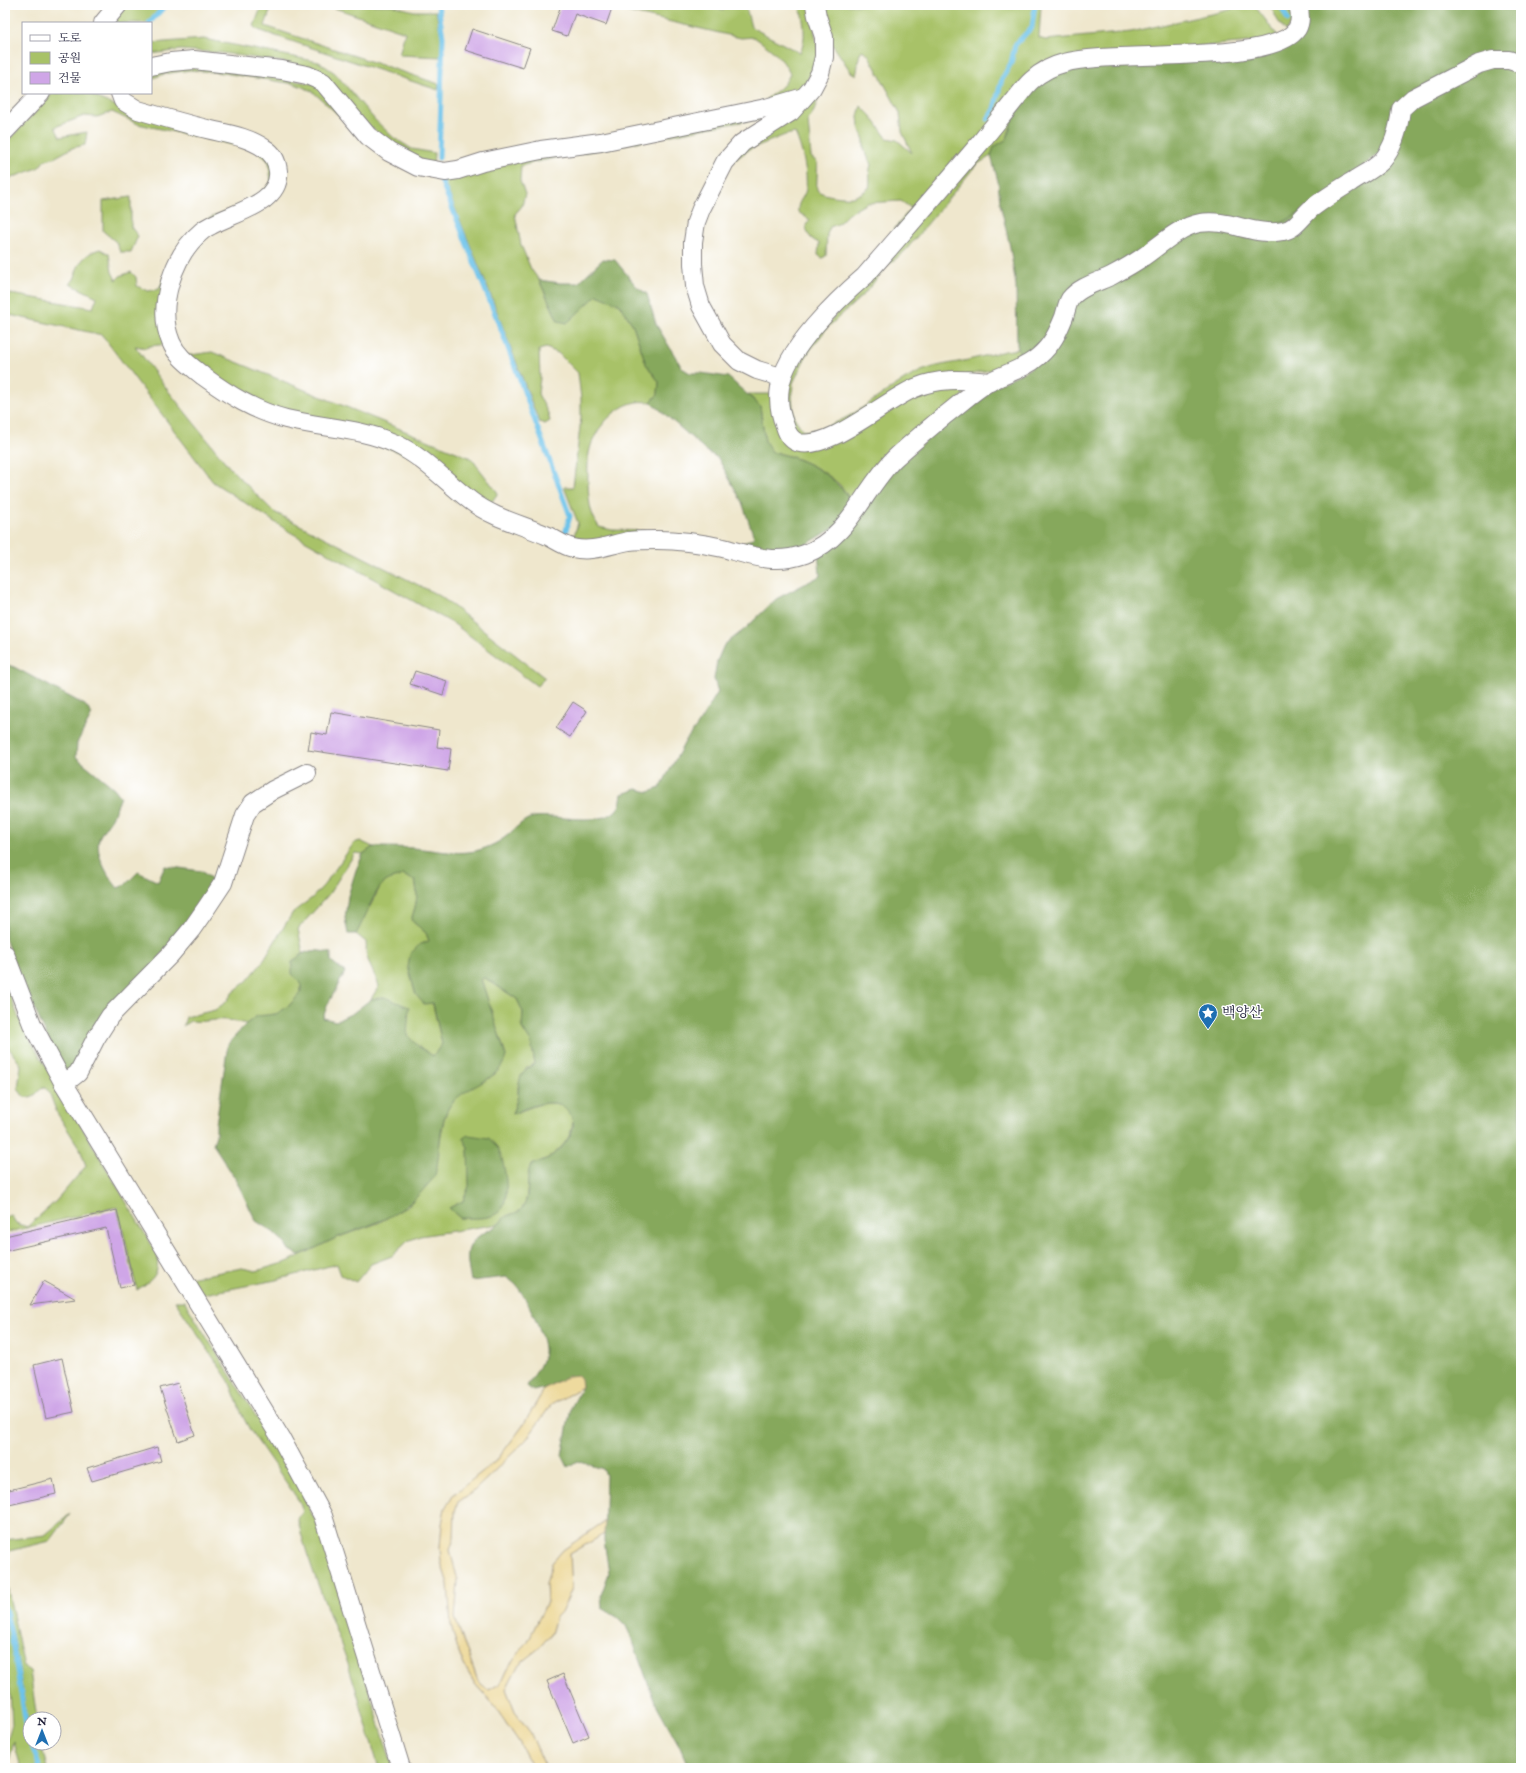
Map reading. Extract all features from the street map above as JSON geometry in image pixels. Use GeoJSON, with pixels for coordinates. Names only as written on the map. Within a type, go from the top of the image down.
{"type":"FeatureCollection","features":[{"type":"Feature","properties":{"kind":"street"},"geometry":{"type":"LineString","coordinates":[[105,22],[118,5]]}},
{"type":"Feature","properties":{"kind":"street"},"geometry":{"type":"LineString","coordinates":[[781,377],[758,370],[739,361],[722,344],[701,306],[695,286],[693,242],[696,222],[701,209],[725,162],[742,143],[791,112],[815,83],[820,73],[824,56],[824,37],[815,5]]}},
{"type":"Feature","properties":{"kind":"street"},"geometry":{"type":"LineString","coordinates":[[990,382],[946,380],[933,382],[915,388],[888,402],[836,434],[815,443],[799,443],[788,435],[782,420],[779,394],[781,377],[793,356],[824,314],[865,276],[979,144],[1031,80],[1045,71],[1081,58],[1129,55],[1208,55],[1263,46],[1280,40],[1297,29],[1300,20],[1298,5]]}},
{"type":"Feature","properties":{"kind":"street"},"geometry":{"type":"LineString","coordinates":[[152,66],[194,60],[282,70],[307,75],[323,82],[368,136],[389,152],[418,167],[445,172],[535,151],[601,142],[710,118],[766,108],[804,97]]}},
{"type":"Feature","properties":{"kind":"street"},"geometry":{"type":"LineString","coordinates":[[120,94],[123,101],[138,110],[244,138],[269,151],[275,158],[278,170],[278,182],[259,204],[235,215],[221,219],[197,235],[178,262],[168,290],[165,305],[166,321],[171,343],[181,358],[219,388],[244,403],[289,420],[350,430],[374,436],[396,444],[431,466],[454,488],[477,506],[570,548],[589,549],[629,541],[657,540],[694,542],[770,560],[808,553],[827,543],[858,509],[880,474],[896,457],[969,396],[990,382],[1029,365],[1044,353],[1055,338],[1070,300],[1082,289],[1130,266],[1188,227],[1200,223],[1214,222],[1261,232],[1290,230],[1309,210],[1381,161],[1391,148],[1399,127],[1401,108],[1413,98],[1462,72],[1493,60],[1509,60],[1521,64]]}},
{"type":"Feature","properties":{"kind":"street"},"geometry":{"type":"LineString","coordinates":[[5,131],[40,94]]}},
{"type":"Feature","properties":{"kind":"street"},"geometry":{"type":"LineString","coordinates":[[64,1084],[78,1073],[96,1038],[110,1016],[170,955],[191,930],[207,907],[223,883],[245,814],[252,803],[307,772]]}},
{"type":"Feature","properties":{"kind":"street"},"geometry":{"type":"LineString","coordinates":[[5,954],[32,1024],[64,1084],[282,1440],[324,1516],[401,1768]]}},
{"type":"Feature","properties":{"kind":"green space"},"geometry":{"type":"Polygon","coordinates":[[[126,5],[163,5],[148,22],[114,22],[126,5]]]}},
{"type":"Feature","properties":{"kind":"green space"},"geometry":{"type":"Polygon","coordinates":[[[262,5],[272,5],[265,26],[439,84],[438,90],[258,30],[254,26],[262,5]]]}},
{"type":"Feature","properties":{"kind":"green space"},"geometry":{"type":"Polygon","coordinates":[[[326,5],[391,5],[414,11],[436,11],[442,40],[441,57],[399,55],[405,32],[326,5]]]}},
{"type":"Feature","properties":{"kind":"green space"},"geometry":{"type":"Polygon","coordinates":[[[613,5],[714,5],[723,11],[726,6],[724,5],[744,5],[751,27],[800,53],[804,42],[804,29],[799,5],[810,5],[819,56],[801,94],[765,100],[782,86],[790,74],[779,57],[754,37],[741,38],[628,12],[613,5]]]}},
{"type":"Feature","properties":{"kind":"green space"},"geometry":{"type":"Polygon","coordinates":[[[819,5],[1034,5],[1031,27],[1015,44],[1010,62],[1002,79],[988,120],[994,110],[1003,79],[1011,63],[1016,45],[1032,27],[1035,5],[1041,5],[1039,38],[1045,40],[1131,32],[1229,10],[1240,5],[1254,5],[1278,36],[1261,41],[1060,59],[888,237],[911,208],[901,201],[867,203],[848,214],[838,224],[830,227],[827,234],[826,256],[822,258],[818,255],[819,243],[811,238],[807,231],[806,225],[810,220],[798,212],[799,205],[806,189],[806,176],[804,161],[795,133],[785,135],[750,149],[729,164],[745,147],[793,118],[819,97],[814,111],[808,120],[811,157],[817,162],[817,190],[820,192],[834,196],[853,197],[869,188],[871,165],[864,148],[864,140],[859,127],[858,116],[861,106],[870,115],[887,138],[897,140],[912,153],[902,132],[900,113],[868,54],[862,50],[859,56],[856,75],[851,72],[830,41],[819,5]]]}},
{"type":"Feature","properties":{"kind":"green space"},"geometry":{"type":"Polygon","coordinates":[[[1270,5],[1279,5],[1287,21],[1280,5],[1293,5],[1295,20],[1286,31],[1278,21],[1270,5]]]}},
{"type":"Feature","properties":{"kind":"green space"},"geometry":{"type":"Polygon","coordinates":[[[1303,5],[1521,5],[1521,60],[1410,95],[1388,146],[1288,227],[1215,219],[1080,286],[1052,336],[1022,364],[1017,345],[1016,286],[1010,247],[1000,203],[998,181],[991,156],[994,147],[1007,139],[1016,107],[1034,84],[1064,68],[1282,45],[1303,5]]]}},
{"type":"Feature","properties":{"kind":"green space"},"geometry":{"type":"Polygon","coordinates":[[[204,39],[319,62],[335,73],[375,120],[394,138],[412,149],[434,153],[433,164],[409,157],[289,63],[222,53],[181,50],[152,54],[152,43],[204,39]]]}},
{"type":"Feature","properties":{"kind":"green space"},"geometry":{"type":"Polygon","coordinates":[[[194,64],[321,85],[342,118],[312,91],[295,84],[223,73],[190,70],[164,74],[152,79],[152,70],[194,64]]]}},
{"type":"Feature","properties":{"kind":"green space"},"geometry":{"type":"Polygon","coordinates":[[[1480,67],[1521,68],[1521,1768],[689,1768],[679,1745],[655,1702],[626,1626],[617,1617],[602,1608],[601,1595],[609,1573],[604,1540],[606,1475],[603,1469],[577,1461],[568,1467],[562,1455],[571,1408],[582,1387],[581,1379],[558,1381],[545,1388],[533,1391],[527,1386],[543,1358],[544,1346],[539,1328],[525,1298],[516,1285],[506,1277],[471,1281],[468,1263],[470,1246],[476,1238],[499,1224],[505,1217],[517,1212],[523,1207],[527,1197],[529,1169],[535,1163],[548,1158],[564,1145],[573,1126],[573,1120],[570,1114],[563,1106],[556,1103],[537,1105],[512,1114],[518,1098],[521,1076],[525,1070],[535,1064],[531,1042],[522,1028],[523,1012],[517,999],[485,978],[481,979],[506,1056],[503,1065],[497,1072],[490,1078],[465,1092],[451,1104],[444,1119],[440,1138],[437,1167],[435,1175],[431,1181],[415,1199],[395,1213],[299,1255],[289,1250],[284,1242],[273,1232],[256,1221],[235,1178],[213,1144],[216,1135],[216,1124],[228,1044],[246,1024],[257,1016],[276,1014],[289,1006],[301,992],[301,983],[292,974],[292,962],[306,952],[319,951],[331,953],[331,961],[345,972],[327,1006],[323,1018],[336,1021],[353,1013],[371,999],[384,997],[409,1007],[407,1035],[418,1046],[433,1056],[442,1044],[433,1003],[424,1004],[416,995],[408,967],[410,954],[419,945],[429,941],[426,933],[411,920],[417,891],[415,881],[403,875],[385,882],[372,900],[356,934],[348,934],[345,918],[348,896],[356,870],[363,854],[373,847],[459,852],[477,851],[500,841],[530,818],[543,817],[591,819],[602,817],[612,814],[619,807],[622,794],[637,789],[649,792],[660,788],[686,740],[697,726],[718,692],[714,679],[717,661],[724,645],[745,629],[776,599],[820,576],[818,551],[873,490],[970,399],[1031,368],[1073,301],[1200,226],[1260,235],[1370,174],[1404,110],[1480,67]]]}},
{"type":"Feature","properties":{"kind":"green space"},"geometry":{"type":"Polygon","coordinates":[[[52,94],[90,94],[149,117],[248,143],[268,155],[274,166],[275,174],[275,181],[272,188],[252,204],[220,216],[198,230],[180,253],[173,266],[167,280],[162,306],[168,344],[150,346],[146,348],[135,346],[166,388],[230,468],[274,512],[440,596],[545,678],[537,686],[454,624],[290,532],[213,482],[102,335],[5,314],[5,293],[93,308],[97,297],[70,284],[75,277],[82,260],[90,253],[100,249],[109,254],[112,272],[116,280],[120,276],[131,272],[136,277],[137,286],[148,291],[159,289],[175,255],[189,235],[208,219],[241,205],[254,198],[266,188],[271,182],[269,162],[257,150],[138,124],[112,112],[97,117],[84,116],[55,127],[60,137],[87,132],[85,145],[72,148],[54,158],[45,160],[38,168],[5,181],[5,144],[52,94]]]}},
{"type":"Feature","properties":{"kind":"green space"},"geometry":{"type":"Polygon","coordinates":[[[1016,107],[1007,139],[994,147],[991,156],[976,165],[905,251],[887,266],[865,293],[828,327],[807,354],[793,383],[792,396],[794,417],[803,431],[818,429],[833,424],[847,417],[915,374],[941,365],[1018,349],[1022,364],[1010,369],[990,370],[964,376],[814,438],[792,432],[784,394],[797,359],[1016,107]]]}},
{"type":"Feature","properties":{"kind":"green space"},"geometry":{"type":"Polygon","coordinates":[[[769,112],[764,120],[752,120],[707,128],[521,166],[520,181],[525,194],[522,206],[515,214],[521,245],[531,269],[539,280],[558,321],[584,305],[597,294],[619,304],[633,325],[646,364],[659,382],[658,394],[651,402],[628,404],[614,413],[601,426],[593,441],[588,461],[590,506],[599,527],[612,530],[649,531],[571,545],[578,523],[564,487],[573,487],[581,418],[581,399],[578,373],[558,353],[546,348],[539,350],[540,378],[538,394],[548,413],[550,421],[545,424],[539,422],[491,296],[444,182],[445,176],[769,112]]]}},
{"type":"Feature","properties":{"kind":"green space"},"geometry":{"type":"Polygon","coordinates":[[[131,197],[131,227],[138,236],[131,252],[120,252],[116,242],[103,231],[103,201],[131,197]]]}},
{"type":"Feature","properties":{"kind":"green space"},"geometry":{"type":"Polygon","coordinates":[[[603,259],[615,260],[637,287],[647,294],[656,324],[682,368],[690,373],[728,377],[760,406],[765,441],[772,452],[797,459],[820,470],[840,486],[854,507],[839,525],[790,554],[736,548],[754,537],[742,502],[718,458],[709,453],[651,402],[658,394],[659,382],[646,364],[633,325],[619,304],[597,295],[567,323],[558,321],[539,280],[560,283],[578,283],[603,259]]]}},
{"type":"Feature","properties":{"kind":"green space"},"geometry":{"type":"Polygon","coordinates":[[[212,352],[471,458],[498,493],[488,507],[433,463],[266,408],[184,356],[212,352]]]}},
{"type":"Feature","properties":{"kind":"green space"},"geometry":{"type":"Polygon","coordinates":[[[934,386],[970,388],[854,507],[841,486],[824,472],[799,459],[772,452],[765,442],[760,406],[748,394],[774,394],[797,448],[934,386]]]}},
{"type":"Feature","properties":{"kind":"green space"},"geometry":{"type":"Polygon","coordinates":[[[5,664],[14,667],[85,705],[92,714],[77,743],[76,757],[114,788],[121,797],[112,818],[104,829],[98,842],[100,857],[106,871],[118,888],[126,884],[138,872],[158,882],[165,866],[201,871],[216,882],[75,1071],[64,1075],[12,958],[5,938],[5,664]]]}},
{"type":"Feature","properties":{"kind":"green space"},"geometry":{"type":"Polygon","coordinates":[[[360,841],[373,847],[363,854],[355,853],[329,894],[298,929],[303,953],[292,962],[301,983],[301,992],[293,1002],[279,1013],[257,1017],[246,1024],[231,1020],[220,1020],[190,1021],[183,1026],[186,1017],[215,1010],[226,1002],[233,992],[247,981],[261,964],[293,912],[312,898],[324,885],[354,843],[360,841]]]}},
{"type":"Feature","properties":{"kind":"green space"},"geometry":{"type":"Polygon","coordinates":[[[403,875],[415,881],[417,891],[411,920],[426,933],[429,941],[419,945],[442,1044],[433,1056],[418,1046],[407,1035],[407,1024],[384,997],[371,999],[379,986],[366,955],[366,942],[356,934],[381,885],[388,880],[403,875]]]}},
{"type":"Feature","properties":{"kind":"green space"},"geometry":{"type":"Polygon","coordinates":[[[485,978],[517,999],[523,1012],[522,1028],[531,1042],[535,1064],[526,1068],[518,1086],[518,1096],[512,1114],[538,1105],[553,1103],[561,1105],[571,1114],[572,1127],[567,1140],[554,1154],[531,1166],[526,1200],[523,1207],[519,1211],[504,1218],[499,1224],[420,1236],[408,1241],[392,1256],[371,1264],[356,1282],[341,1275],[337,1264],[276,1280],[199,1295],[189,1278],[242,1268],[256,1271],[287,1262],[336,1238],[378,1223],[408,1206],[434,1176],[444,1119],[448,1108],[456,1097],[495,1074],[506,1056],[481,979],[485,978]],[[468,1148],[470,1186],[463,1201],[449,1208],[460,1218],[491,1216],[468,1148]]]}},
{"type":"Feature","properties":{"kind":"green space"},"geometry":{"type":"Polygon","coordinates":[[[5,982],[20,1021],[31,1041],[157,1254],[158,1261],[154,1276],[137,1290],[117,1207],[5,1233],[5,1217],[11,1215],[16,1223],[27,1227],[56,1201],[86,1166],[80,1149],[57,1113],[49,1092],[42,1087],[34,1095],[24,1097],[18,1089],[21,1065],[5,1043],[5,982]]]}},
{"type":"Feature","properties":{"kind":"green space"},"geometry":{"type":"Polygon","coordinates":[[[468,1135],[489,1138],[498,1148],[501,1156],[505,1173],[506,1191],[503,1207],[495,1215],[481,1218],[460,1218],[449,1208],[463,1201],[469,1186],[468,1148],[463,1138],[468,1135]]]}},
{"type":"Feature","properties":{"kind":"green space"},"geometry":{"type":"Polygon","coordinates":[[[175,1301],[184,1301],[291,1472],[315,1520],[328,1556],[393,1768],[379,1768],[346,1658],[307,1553],[297,1517],[303,1512],[299,1501],[250,1430],[243,1417],[229,1381],[175,1301]]]}},
{"type":"Feature","properties":{"kind":"green space"},"geometry":{"type":"Polygon","coordinates":[[[70,1514],[50,1541],[5,1552],[5,1540],[45,1535],[70,1514]]]}},
{"type":"Feature","properties":{"kind":"green space"},"geometry":{"type":"Polygon","coordinates":[[[5,1576],[24,1667],[30,1671],[36,1711],[26,1711],[13,1634],[5,1602],[5,1576]]]}},
{"type":"Feature","properties":{"kind":"green space"},"geometry":{"type":"Polygon","coordinates":[[[5,1613],[23,1711],[22,1751],[33,1751],[38,1768],[21,1768],[14,1742],[7,1768],[5,1768],[5,1747],[12,1724],[10,1690],[5,1663],[5,1613]]]}},
{"type":"Feature","properties":{"kind":"green space"},"geometry":{"type":"Polygon","coordinates":[[[36,1751],[43,1751],[47,1768],[41,1768],[36,1751]]]}},
{"type":"Feature","properties":{"kind":"sand"},"geometry":{"type":"Polygon","coordinates":[[[578,1375],[581,1379],[582,1387],[551,1405],[526,1440],[474,1491],[458,1502],[455,1511],[454,1538],[450,1550],[458,1581],[455,1618],[478,1681],[488,1690],[500,1684],[507,1669],[528,1641],[547,1602],[546,1584],[552,1563],[563,1550],[605,1521],[604,1534],[570,1554],[572,1588],[562,1611],[556,1617],[551,1634],[538,1649],[519,1664],[506,1689],[515,1712],[530,1732],[546,1768],[533,1768],[519,1742],[493,1704],[475,1684],[464,1665],[457,1647],[451,1625],[448,1584],[441,1562],[440,1547],[442,1524],[445,1508],[453,1495],[497,1460],[522,1427],[545,1388],[569,1376],[578,1375]]]}},
{"type":"Feature","properties":{"kind":"building"},"geometry":{"type":"Polygon","coordinates":[[[556,5],[613,5],[606,25],[575,14],[567,36],[552,31],[560,8],[555,7],[556,5]]]}},
{"type":"Feature","properties":{"kind":"building"},"geometry":{"type":"Polygon","coordinates":[[[472,29],[530,48],[523,68],[465,50],[472,29]]]}},
{"type":"Feature","properties":{"kind":"building"},"geometry":{"type":"Polygon","coordinates":[[[415,671],[447,681],[443,695],[410,684],[415,671]]]}},
{"type":"Feature","properties":{"kind":"building"},"geometry":{"type":"Polygon","coordinates":[[[573,702],[587,711],[570,737],[556,728],[573,702]]]}},
{"type":"Feature","properties":{"kind":"building"},"geometry":{"type":"Polygon","coordinates":[[[331,712],[439,730],[437,747],[451,749],[448,771],[308,750],[311,732],[327,735],[331,712]]]}},
{"type":"Feature","properties":{"kind":"building"},"geometry":{"type":"Polygon","coordinates":[[[117,1210],[134,1285],[120,1288],[106,1228],[5,1251],[5,1236],[117,1210]]]}},
{"type":"Feature","properties":{"kind":"building"},"geometry":{"type":"Polygon","coordinates":[[[44,1281],[76,1299],[30,1305],[44,1281]]]}},
{"type":"Feature","properties":{"kind":"building"},"geometry":{"type":"Polygon","coordinates":[[[62,1358],[74,1412],[46,1418],[34,1365],[62,1358]]]}},
{"type":"Feature","properties":{"kind":"building"},"geometry":{"type":"Polygon","coordinates":[[[178,1383],[195,1435],[178,1441],[160,1388],[178,1383]]]}},
{"type":"Feature","properties":{"kind":"building"},"geometry":{"type":"Polygon","coordinates":[[[157,1447],[161,1461],[92,1481],[87,1468],[157,1447]]]}},
{"type":"Feature","properties":{"kind":"building"},"geometry":{"type":"Polygon","coordinates":[[[53,1479],[56,1494],[5,1506],[5,1491],[53,1479]]]}},
{"type":"Feature","properties":{"kind":"building"},"geometry":{"type":"Polygon","coordinates":[[[563,1674],[589,1736],[573,1743],[547,1681],[563,1674]]]}},
{"type":"Feature","properties":{"kind":"waterway"},"geometry":{"type":"LineString","coordinates":[[150,22],[166,5]]}},
{"type":"Feature","properties":{"kind":"waterway"},"geometry":{"type":"LineString","coordinates":[[438,5],[443,37],[439,158]]}},
{"type":"Feature","properties":{"kind":"waterway"},"geometry":{"type":"LineString","coordinates":[[988,119],[994,109],[1002,79],[1011,63],[1015,45],[1032,27],[1035,5]]}},
{"type":"Feature","properties":{"kind":"waterway"},"geometry":{"type":"LineString","coordinates":[[1280,5],[1288,20]]}},
{"type":"Feature","properties":{"kind":"waterway"},"geometry":{"type":"LineString","coordinates":[[441,180],[501,329],[570,516],[565,534]]}},
{"type":"Feature","properties":{"kind":"waterway"},"geometry":{"type":"LineString","coordinates":[[5,1608],[11,1634],[24,1711]]}},
{"type":"Feature","properties":{"kind":"waterway"},"geometry":{"type":"LineString","coordinates":[[34,1751],[40,1768]]}},
{"type":"Feature","properties":{"kind":"place","name":"백양산"},"geometry":{"type":"Point","coordinates":[1208,1030]}}]}
